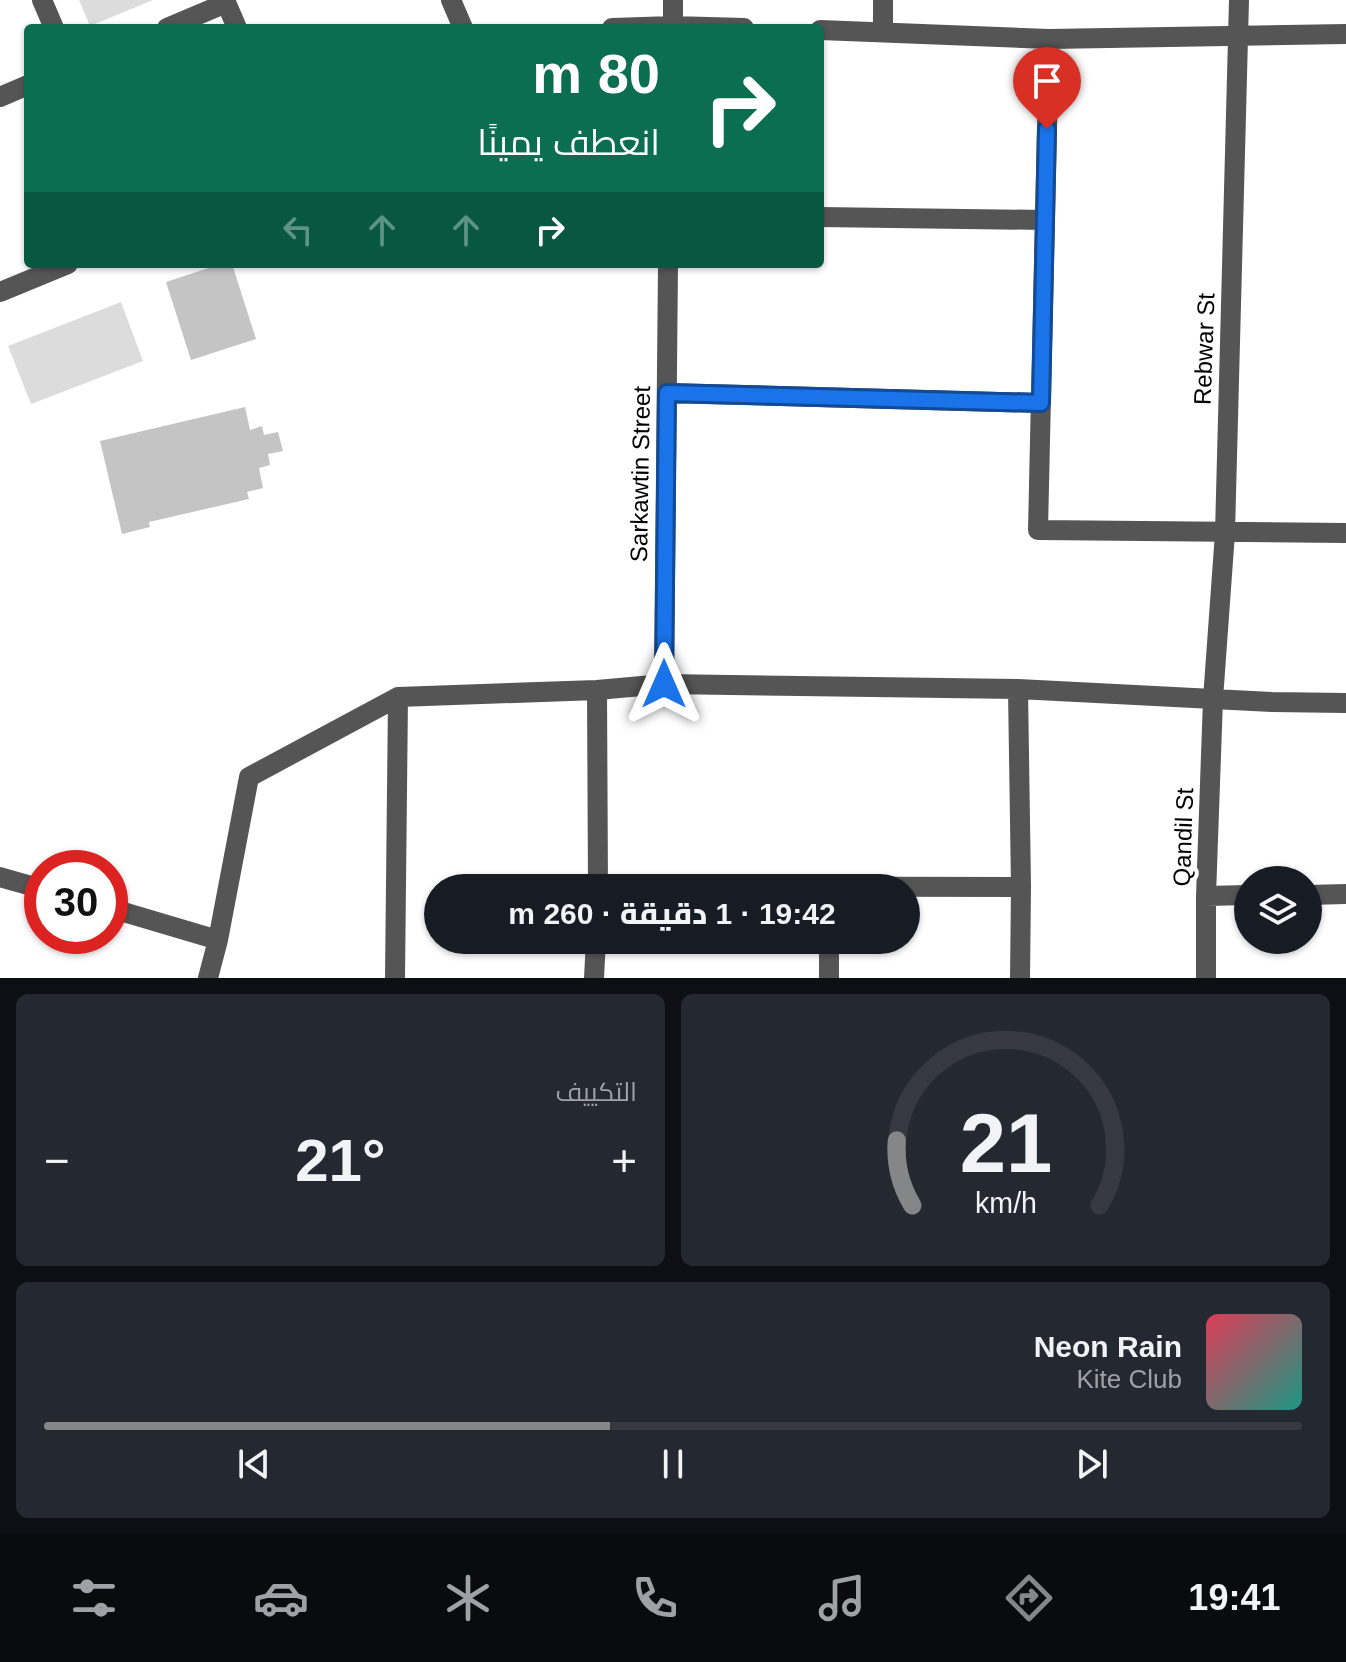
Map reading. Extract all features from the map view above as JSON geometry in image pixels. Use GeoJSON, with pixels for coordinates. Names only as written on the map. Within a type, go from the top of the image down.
{"type":"FeatureCollection","features":[{"type":"Feature","properties":{"kind":"street"},"geometry":{"type":"LineString","coordinates":[[42,0],[52,24]]}},
{"type":"Feature","properties":{"kind":"street"},"geometry":{"type":"LineString","coordinates":[[451,0],[461,24]]}},
{"type":"Feature","properties":{"kind":"street"},"geometry":{"type":"LineString","coordinates":[[673,0],[673,24]]}},
{"type":"Feature","properties":{"kind":"street"},"geometry":{"type":"LineString","coordinates":[[883,0],[883,31]]}},
{"type":"Feature","properties":{"kind":"street","name":"Rebwar St"},"geometry":{"type":"LineString","coordinates":[[1213,699],[1225,533],[1239,0]]}},
{"type":"Feature","properties":{"kind":"street"},"geometry":{"type":"LineString","coordinates":[[176,24],[226,2],[235,24]]}},
{"type":"Feature","properties":{"kind":"street"},"geometry":{"type":"LineString","coordinates":[[824,30],[1049,39],[1346,34]]}},
{"type":"Feature","properties":{"kind":"street"},"geometry":{"type":"LineString","coordinates":[[1049,39],[1038,530],[1346,533]]}},
{"type":"Feature","properties":{"kind":"street"},"geometry":{"type":"LineString","coordinates":[[0,97],[24,87]]}},
{"type":"Feature","properties":{"kind":"street"},"geometry":{"type":"LineString","coordinates":[[824,217],[1045,220]]}},
{"type":"Feature","properties":{"kind":"street"},"geometry":{"type":"LineString","coordinates":[[0,292],[58,268]]}},
{"type":"Feature","properties":{"kind":"street","name":"Sarkawtin Street"},"geometry":{"type":"LineString","coordinates":[[664,684],[668,268]]}},
{"type":"Feature","properties":{"kind":"street"},"geometry":{"type":"LineString","coordinates":[[667,393],[1041,403]]}},
{"type":"Feature","properties":{"kind":"street"},"geometry":{"type":"LineString","coordinates":[[208,978],[249,777],[398,697],[597,690],[664,684],[1018,689],[1346,703]]}},
{"type":"Feature","properties":{"kind":"street"},"geometry":{"type":"LineString","coordinates":[[1018,689],[1020,978]]}},
{"type":"Feature","properties":{"kind":"street"},"geometry":{"type":"LineString","coordinates":[[597,690],[598,874]]}},
{"type":"Feature","properties":{"kind":"street"},"geometry":{"type":"LineString","coordinates":[[395,978],[398,697]]}},
{"type":"Feature","properties":{"kind":"street","name":"Qandil St"},"geometry":{"type":"LineString","coordinates":[[1206,978],[1213,699]]}},
{"type":"Feature","properties":{"kind":"street"},"geometry":{"type":"LineString","coordinates":[[0,877],[24,884]]}},
{"type":"Feature","properties":{"kind":"street"},"geometry":{"type":"LineString","coordinates":[[920,887],[1021,887]]}},
{"type":"Feature","properties":{"kind":"street"},"geometry":{"type":"LineString","coordinates":[[1322,895],[1346,894]]}},
{"type":"Feature","properties":{"kind":"street"},"geometry":{"type":"LineString","coordinates":[[1206,896],[1234,895]]}},
{"type":"Feature","properties":{"kind":"street"},"geometry":{"type":"LineString","coordinates":[[128,913],[218,940]]}},
{"type":"Feature","properties":{"kind":"street"},"geometry":{"type":"LineString","coordinates":[[594,978],[595,954]]}},
{"type":"Feature","properties":{"kind":"street"},"geometry":{"type":"LineString","coordinates":[[829,954],[829,978]]}},
{"type":"Feature","properties":{"kind":"shaded area"},"geometry":{"type":"Polygon","coordinates":[[[79,0],[153,0],[95,24],[89,24],[79,0]]]}},
{"type":"Feature","properties":{"kind":"shaded area"},"geometry":{"type":"Polygon","coordinates":[[[121,302],[143,361],[31,404],[8,346],[121,302]]]}},
{"type":"Feature","properties":{"kind":"building"},"geometry":{"type":"Polygon","coordinates":[[[209,268],[233,268],[256,339],[191,360],[166,282],[209,268]]]}},
{"type":"Feature","properties":{"kind":"building"},"geometry":{"type":"Polygon","coordinates":[[[245,407],[250,430],[262,426],[264,435],[278,432],[283,451],[268,454],[270,465],[259,468],[263,488],[247,492],[249,499],[149,522],[150,527],[122,534],[100,441],[245,407]]]}},
{"type":"Feature","properties":{"kind":"route"},"geometry":{"type":"LineString","coordinates":[[664,684],[667,393],[1041,403],[1047,129]]}}]}
